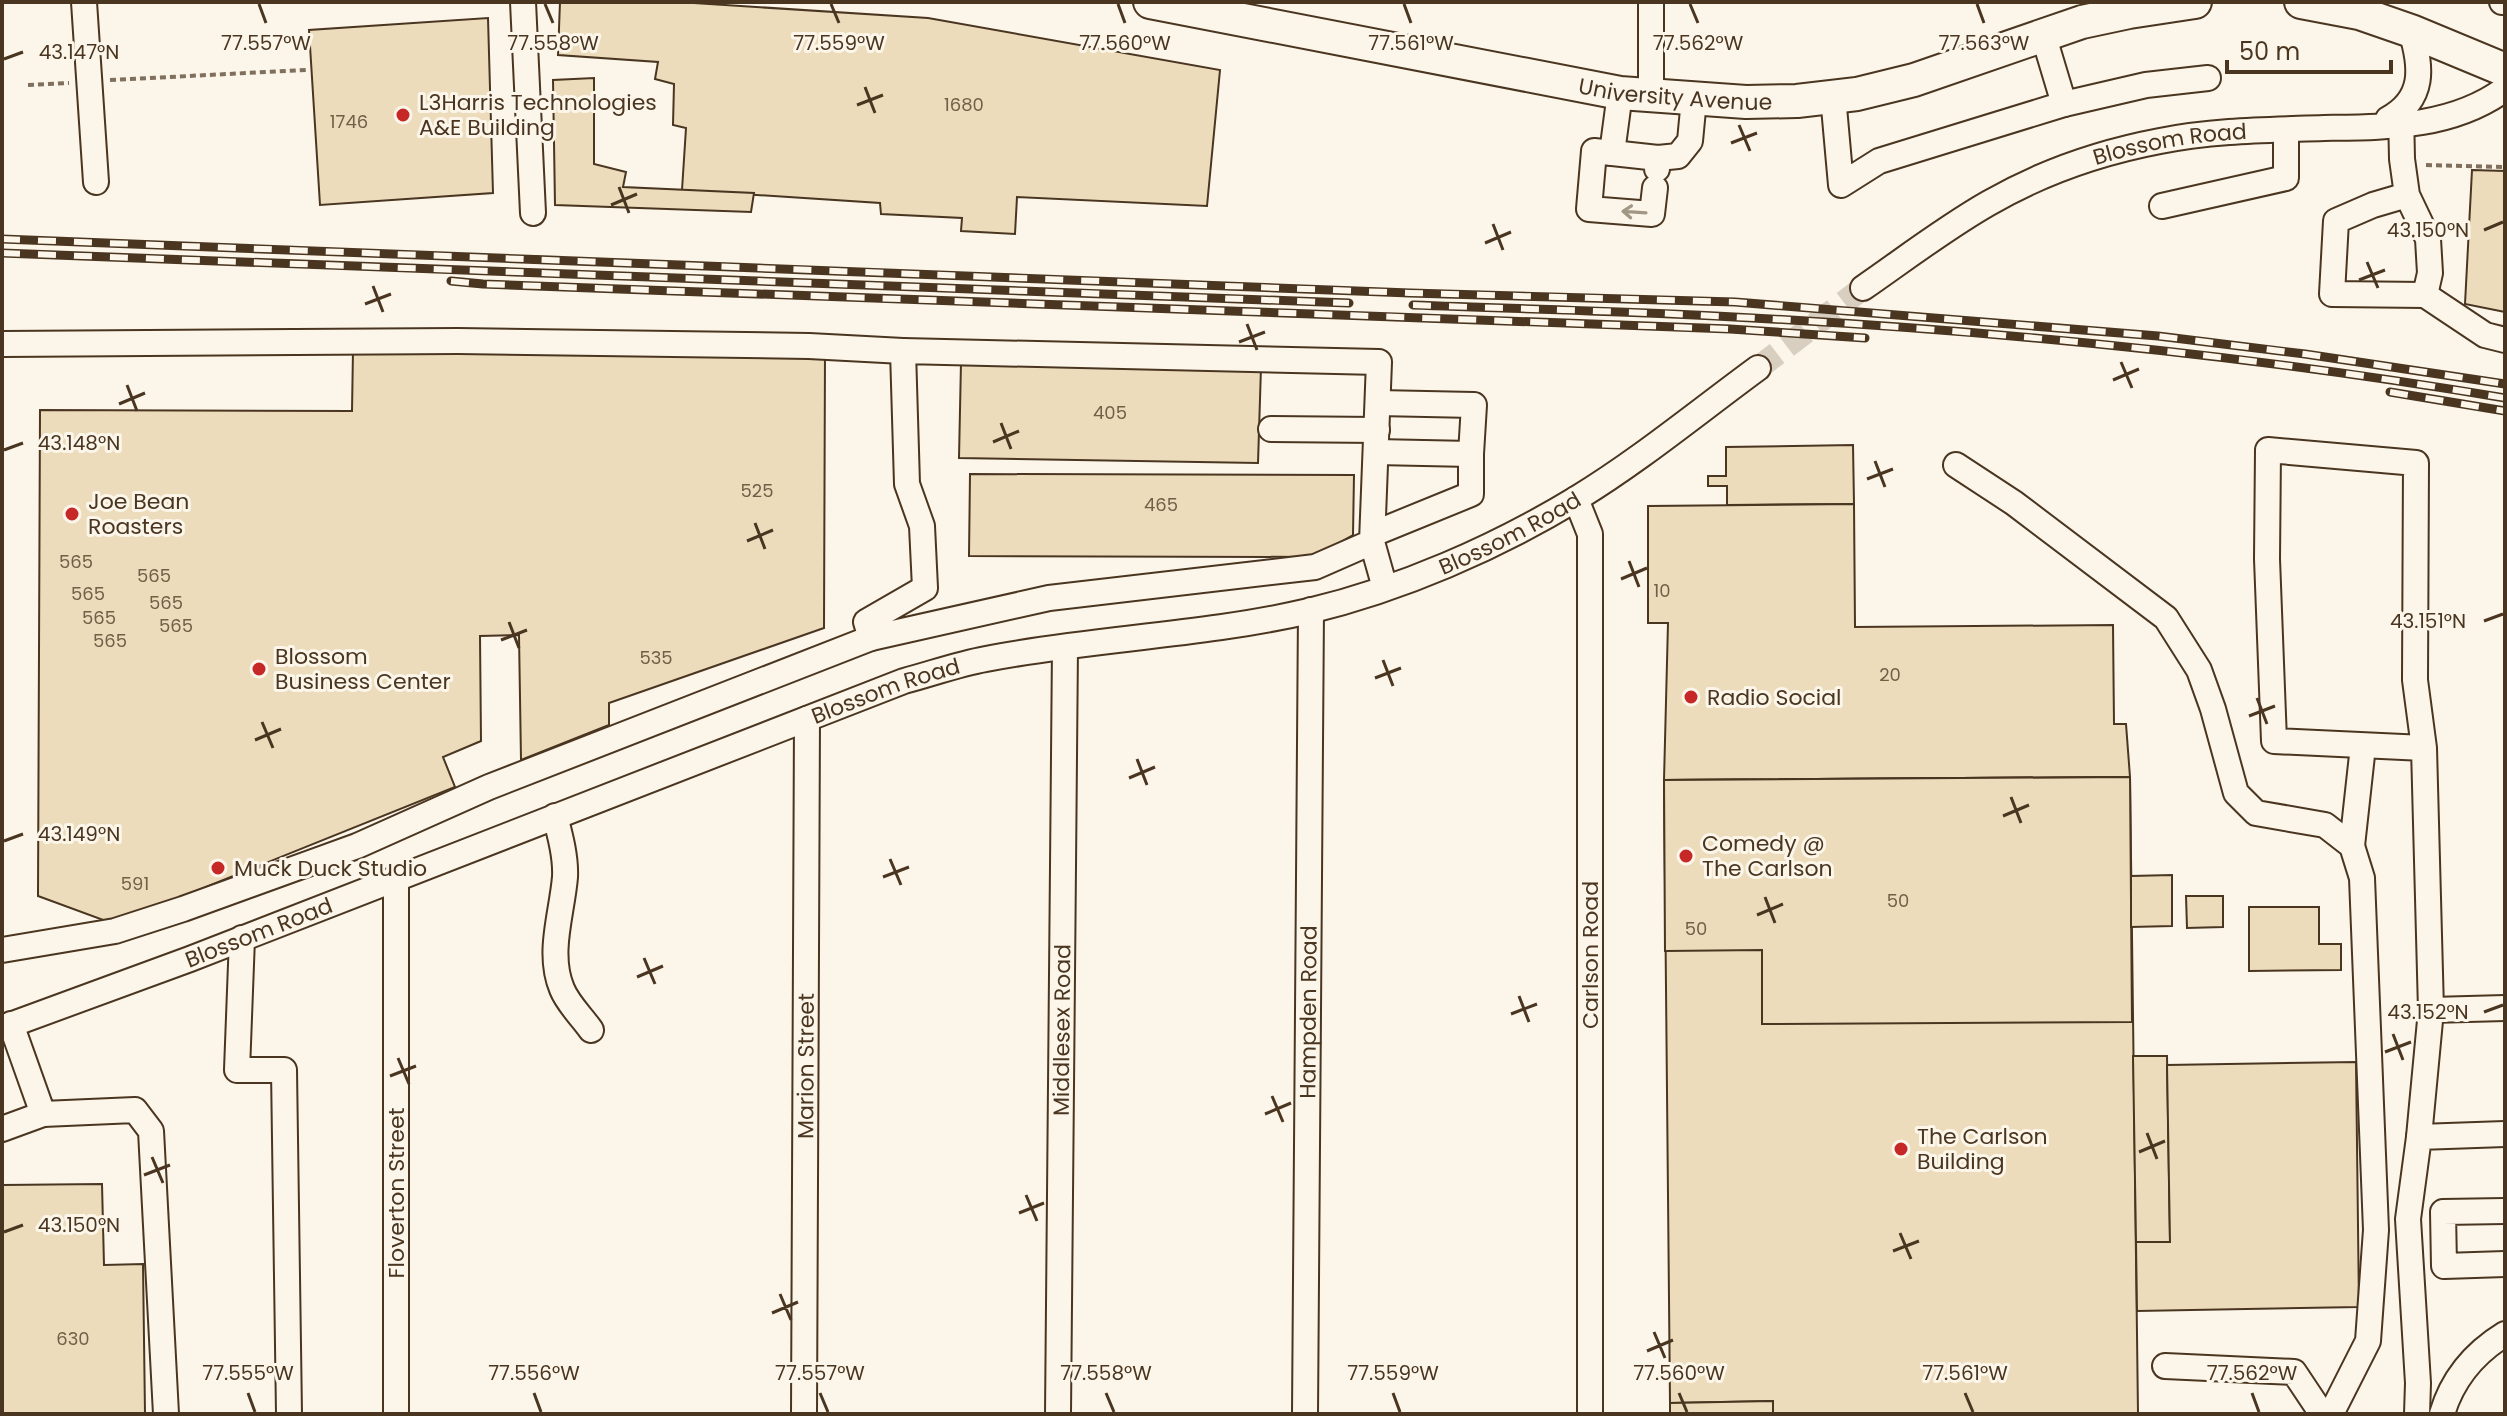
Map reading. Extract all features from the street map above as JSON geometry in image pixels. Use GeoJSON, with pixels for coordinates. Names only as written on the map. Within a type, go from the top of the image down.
{"type":"FeatureCollection","features":[{"type":"Feature","properties":{"kind":"main road","name":"University Avenue"},"geometry":{"type":"LineString","coordinates":[[1161,3],[1239,10],[1635,94],[1746,102],[1797,101],[1857,94],[1914,80],[2043,34],[2129,12],[2195,2]]}},
{"type":"Feature","properties":{"kind":"main road"},"geometry":{"type":"LineString","coordinates":[[2301,2],[2400,19],[2505,70]]}},
{"type":"Feature","properties":{"kind":"street"},"geometry":{"type":"LineString","coordinates":[[84,2],[96,182]]}},
{"type":"Feature","properties":{"kind":"street"},"geometry":{"type":"LineString","coordinates":[[523,2],[533,213]]}},
{"type":"Feature","properties":{"kind":"street"},"geometry":{"type":"LineString","coordinates":[[1612,153],[1635,94],[1651,10],[1632,2]]}},
{"type":"Feature","properties":{"kind":"street"},"geometry":{"type":"LineString","coordinates":[[2400,19],[2419,58],[2415,94],[2401,119],[2407,195],[2428,239],[2430,273],[2425,295]]}},
{"type":"Feature","properties":{"kind":"street"},"geometry":{"type":"LineString","coordinates":[[2043,34],[2064,104]]}},
{"type":"Feature","properties":{"kind":"street"},"geometry":{"type":"LineString","coordinates":[[1833,96],[1841,185],[1879,161],[2064,104],[2146,85],[2208,78]]}},
{"type":"Feature","properties":{"kind":"street","name":"Blossom Road"},"geometry":{"type":"LineString","coordinates":[[1863,288],[1991,202],[2045,176],[2098,156],[2162,140],[2247,131],[2374,127],[2401,119],[2449,116],[2491,99],[2505,89]]}},
{"type":"Feature","properties":{"kind":"street"},"geometry":{"type":"LineString","coordinates":[[1657,172],[1612,153],[1594,151],[1589,209],[1652,214],[1657,172],[1678,156],[1690,141],[1694,99]]}},
{"type":"Feature","properties":{"kind":"street"},"geometry":{"type":"LineString","coordinates":[[2162,206],[2286,178],[2286,130]]}},
{"type":"Feature","properties":{"kind":"street"},"geometry":{"type":"LineString","coordinates":[[2407,195],[2336,221],[2332,294],[2425,295],[2485,335],[2505,340]]}},
{"type":"Feature","properties":{"kind":"street"},"geometry":{"type":"LineString","coordinates":[[2,344],[458,341],[809,346],[1379,362],[1373,538],[1385,588]]}},
{"type":"Feature","properties":{"kind":"street"},"geometry":{"type":"LineString","coordinates":[[871,638],[866,622],[925,588],[922,526],[907,484],[903,351]]}},
{"type":"Feature","properties":{"kind":"street","name":"Blossom Road"},"geometry":{"type":"LineString","coordinates":[[4,1027],[904,681],[984,659],[1216,629],[1311,610],[1385,588],[1469,553],[1576,499],[1758,368]]}},
{"type":"Feature","properties":{"kind":"street"},"geometry":{"type":"LineString","coordinates":[[2,950],[115,931],[197,904],[357,846],[489,787],[871,638],[1049,598],[1315,567],[1471,494],[1474,405],[1378,403]]}},
{"type":"Feature","properties":{"kind":"street"},"geometry":{"type":"LineString","coordinates":[[1271,429],[1471,454]]}},
{"type":"Feature","properties":{"kind":"street"},"geometry":{"type":"LineString","coordinates":[[2417,1414],[2418,1383],[2408,1219],[2431,1010],[2424,748],[2415,680],[2416,463],[2268,450],[2267,559],[2274,741],[2424,748]]}},
{"type":"Feature","properties":{"kind":"street"},"geometry":{"type":"LineString","coordinates":[[1956,465],[2014,503],[2166,618],[2199,670],[2236,793],[2256,813],[2325,825],[2352,846]]}},
{"type":"Feature","properties":{"kind":"street","name":"Carlson Road"},"geometry":{"type":"LineString","coordinates":[[1576,499],[1590,534],[1590,1414]]}},
{"type":"Feature","properties":{"kind":"street","name":"Hampden Road"},"geometry":{"type":"LineString","coordinates":[[1305,1414],[1311,610]]}},
{"type":"Feature","properties":{"kind":"street","name":"Middlesex Road"},"geometry":{"type":"LineString","coordinates":[[1058,1414],[1065,647]]}},
{"type":"Feature","properties":{"kind":"street","name":"Marion Street"},"geometry":{"type":"LineString","coordinates":[[804,1414],[807,719]]}},
{"type":"Feature","properties":{"kind":"street"},"geometry":{"type":"LineString","coordinates":[[2331,1414],[2368,1341],[2376,1230],[2362,878],[2352,846],[2363,746]]}},
{"type":"Feature","properties":{"kind":"street"},"geometry":{"type":"LineString","coordinates":[[555,816],[562,841],[565,875],[556,935],[557,974],[563,992],[591,1030]]}},
{"type":"Feature","properties":{"kind":"street","name":"Floverton Street"},"geometry":{"type":"LineString","coordinates":[[396,877],[396,1414]]}},
{"type":"Feature","properties":{"kind":"street"},"geometry":{"type":"LineString","coordinates":[[242,938],[237,1070],[284,1070],[289,1414]]}},
{"type":"Feature","properties":{"kind":"street"},"geometry":{"type":"LineString","coordinates":[[2431,1010],[2505,1008]]}},
{"type":"Feature","properties":{"kind":"street"},"geometry":{"type":"LineString","coordinates":[[4,1027],[43,1114]]}},
{"type":"Feature","properties":{"kind":"street"},"geometry":{"type":"LineString","coordinates":[[2,1129],[43,1114],[135,1110],[151,1131],[166,1414]]}},
{"type":"Feature","properties":{"kind":"street"},"geometry":{"type":"LineString","coordinates":[[2419,1137],[2505,1134]]}},
{"type":"Feature","properties":{"kind":"street"},"geometry":{"type":"LineString","coordinates":[[2505,1211],[2443,1212],[2444,1266],[2505,1264]]}},
{"type":"Feature","properties":{"kind":"street"},"geometry":{"type":"LineString","coordinates":[[2442,1414],[2448,1393],[2465,1368],[2505,1334]]}},
{"type":"Feature","properties":{"kind":"street"},"geometry":{"type":"LineString","coordinates":[[2165,1366],[2294,1372],[2322,1414]]}},
{"type":"Feature","properties":{"kind":"path"},"geometry":{"type":"LineString","coordinates":[[28,85],[306,70]]}},
{"type":"Feature","properties":{"kind":"path"},"geometry":{"type":"LineString","coordinates":[[2424,165],[2505,167]]}},
{"type":"Feature","properties":{"kind":"building"},"geometry":{"type":"Polygon","coordinates":[[[560,2],[678,2],[928,18],[1220,70],[1207,206],[1017,197],[1015,234],[961,231],[962,218],[881,214],[880,203],[682,190],[686,128],[673,125],[674,84],[655,79],[658,62],[558,55],[560,2]]]}},
{"type":"Feature","properties":{"kind":"building","name":"L3Harris Technologies A&E Building"},"geometry":{"type":"Polygon","coordinates":[[[488,18],[493,193],[320,205],[309,30],[488,18]]]}},
{"type":"Feature","properties":{"kind":"building"},"geometry":{"type":"Polygon","coordinates":[[[594,78],[594,164],[626,172],[623,187],[754,193],[751,212],[555,205],[553,80],[594,78]]]}},
{"type":"Feature","properties":{"kind":"building"},"geometry":{"type":"Polygon","coordinates":[[[2472,170],[2505,171],[2505,312],[2465,304],[2472,170]]]}},
{"type":"Feature","properties":{"kind":"building","name":"Blossom Business Center"},"geometry":{"type":"Polygon","coordinates":[[[353,350],[825,351],[824,628],[609,703],[609,725],[521,760],[519,635],[480,636],[481,741],[443,757],[455,787],[114,924],[38,896],[40,410],[352,411],[353,350]]]}},
{"type":"Feature","properties":{"kind":"building"},"geometry":{"type":"Polygon","coordinates":[[[961,362],[1261,367],[1258,463],[959,458],[961,362]]]}},
{"type":"Feature","properties":{"kind":"building"},"geometry":{"type":"Polygon","coordinates":[[[1853,445],[1854,504],[1727,505],[1727,486],[1708,486],[1708,476],[1726,476],[1726,447],[1853,445]]]}},
{"type":"Feature","properties":{"kind":"building"},"geometry":{"type":"Polygon","coordinates":[[[970,474],[1354,475],[1353,535],[1314,557],[969,556],[970,474]]]}},
{"type":"Feature","properties":{"kind":"building"},"geometry":{"type":"Polygon","coordinates":[[[1854,504],[1855,627],[2113,625],[2114,724],[2126,724],[2130,777],[1664,780],[1668,623],[1648,623],[1648,506],[1854,504]]]}},
{"type":"Feature","properties":{"kind":"building","name":"The Carlson Building"},"geometry":{"type":"Polygon","coordinates":[[[2130,777],[2138,1414],[1773,1414],[1773,1401],[1670,1403],[1664,780],[2130,777]]]}},
{"type":"Feature","properties":{"kind":"building"},"geometry":{"type":"Polygon","coordinates":[[[2130,777],[2132,1022],[1762,1024],[1762,950],[1665,951],[1664,780],[2130,777]]]}},
{"type":"Feature","properties":{"kind":"building"},"geometry":{"type":"Polygon","coordinates":[[[2172,875],[2172,926],[2131,927],[2131,876],[2172,875]]]}},
{"type":"Feature","properties":{"kind":"building"},"geometry":{"type":"Polygon","coordinates":[[[2186,896],[2223,896],[2223,927],[2187,928],[2186,896]]]}},
{"type":"Feature","properties":{"kind":"building"},"geometry":{"type":"Polygon","coordinates":[[[2249,907],[2319,907],[2319,944],[2341,944],[2341,970],[2249,971],[2249,907]]]}},
{"type":"Feature","properties":{"kind":"building"},"geometry":{"type":"Polygon","coordinates":[[[2133,1056],[2167,1056],[2170,1242],[2136,1242],[2133,1056]]]}},
{"type":"Feature","properties":{"kind":"building"},"geometry":{"type":"Polygon","coordinates":[[[2356,1062],[2359,1307],[2137,1311],[2136,1242],[2170,1242],[2167,1065],[2356,1062]]]}},
{"type":"Feature","properties":{"kind":"building"},"geometry":{"type":"Polygon","coordinates":[[[102,1184],[104,1265],[143,1264],[145,1414],[2,1414],[2,1185],[102,1184]]]}},
{"type":"Feature","properties":{"kind":"building"},"geometry":{"type":"Polygon","coordinates":[[[1773,1401],[1773,1414],[1670,1414],[1670,1403],[1773,1401]]]}},
{"type":"Feature","properties":{"kind":"tunnel"},"geometry":{"type":"LineString","coordinates":[[1758,368],[1863,288]]}},
{"type":"Feature","properties":{"kind":"railway"},"geometry":{"type":"LineString","coordinates":[[2,239],[1410,293],[1735,302],[2158,336],[2505,384]]}},
{"type":"Feature","properties":{"kind":"railway"},"geometry":{"type":"LineString","coordinates":[[2,253],[1349,303]]}},
{"type":"Feature","properties":{"kind":"railway"},"geometry":{"type":"LineString","coordinates":[[451,281],[1730,329],[1865,338]]}},
{"type":"Feature","properties":{"kind":"railway"},"geometry":{"type":"LineString","coordinates":[[1413,305],[1734,317],[2024,337],[2313,369],[2505,398]]}},
{"type":"Feature","properties":{"kind":"railway"},"geometry":{"type":"LineString","coordinates":[[2390,392],[2505,411]]}},
{"type":"Feature","properties":{"kind":"place","name":"L3Harris Technologies A&E Building"},"geometry":{"type":"Point","coordinates":[403,115]}},
{"type":"Feature","properties":{"kind":"place","name":"Joe Bean Roasters"},"geometry":{"type":"Point","coordinates":[72,514]}},
{"type":"Feature","properties":{"kind":"place","name":"Blossom Business Center"},"geometry":{"type":"Point","coordinates":[259,669]}},
{"type":"Feature","properties":{"kind":"place","name":"Radio Social"},"geometry":{"type":"Point","coordinates":[1691,697]}},
{"type":"Feature","properties":{"kind":"place","name":"Comedy @ The Carlson"},"geometry":{"type":"Point","coordinates":[1686,856]}},
{"type":"Feature","properties":{"kind":"place","name":"Muck Duck Studio"},"geometry":{"type":"Point","coordinates":[218,868]}},
{"type":"Feature","properties":{"kind":"place","name":"The Carlson Building"},"geometry":{"type":"Point","coordinates":[1901,1149]}}]}
